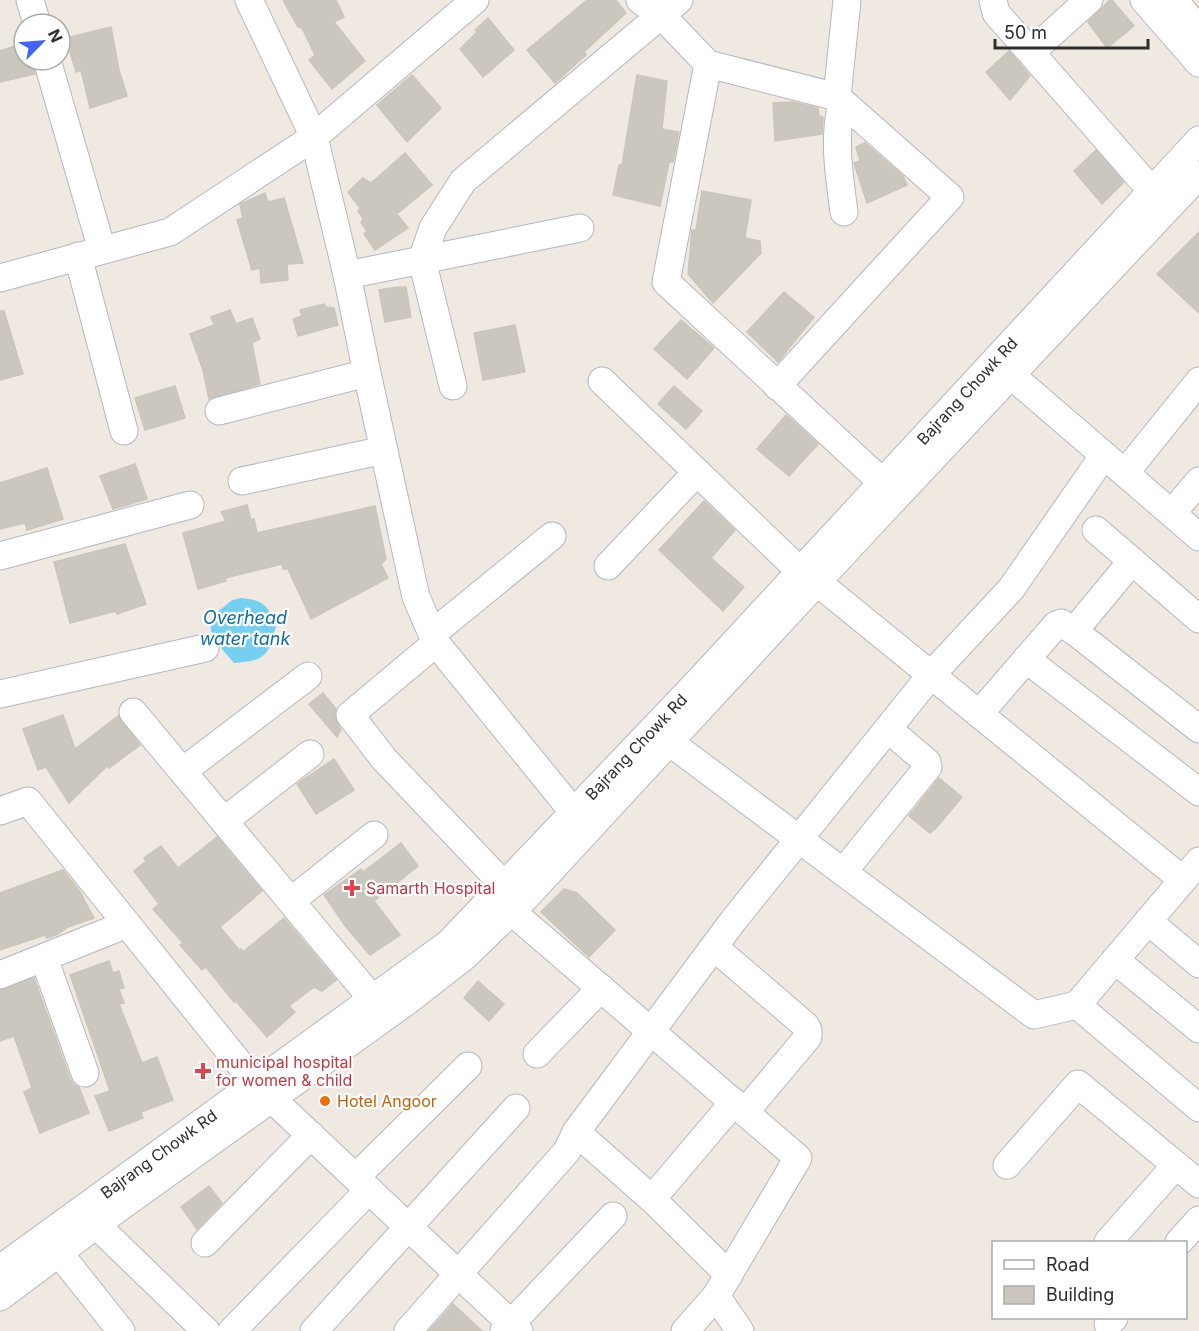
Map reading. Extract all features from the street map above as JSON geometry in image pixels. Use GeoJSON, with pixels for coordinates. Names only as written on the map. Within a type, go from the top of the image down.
{"type":"FeatureCollection","features":[{"type":"Feature","properties":{"kind":"street"},"geometry":{"type":"LineString","coordinates":[[249,0],[314,137],[347,275],[366,374],[416,597],[434,638],[581,821]]}},
{"type":"Feature","properties":{"kind":"street"},"geometry":{"type":"LineString","coordinates":[[0,278],[170,232],[314,137],[475,0]]}},
{"type":"Feature","properties":{"kind":"street"},"geometry":{"type":"LineString","coordinates":[[844,212],[836,150],[847,0]]}},
{"type":"Feature","properties":{"kind":"street"},"geometry":{"type":"LineString","coordinates":[[993,0],[996,13],[1152,191]]}},
{"type":"Feature","properties":{"kind":"street"},"geometry":{"type":"LineString","coordinates":[[1030,52],[1089,0]]}},
{"type":"Feature","properties":{"kind":"street"},"geometry":{"type":"LineString","coordinates":[[1144,0],[1199,63]]}},
{"type":"Feature","properties":{"kind":"street"},"geometry":{"type":"LineString","coordinates":[[1173,0],[1199,30]]}},
{"type":"Feature","properties":{"kind":"street"},"geometry":{"type":"LineString","coordinates":[[453,386],[422,260],[433,228],[463,181],[660,5],[708,64],[840,100],[950,197],[777,386]]}},
{"type":"Feature","properties":{"kind":"street"},"geometry":{"type":"LineString","coordinates":[[708,64],[666,282],[889,490]]}},
{"type":"Feature","properties":{"kind":"street"},"geometry":{"type":"LineString","coordinates":[[50,72],[90,253],[124,431]]}},
{"type":"Feature","properties":{"kind":"street","name":"Bajrang Chowk Rd"},"geometry":{"type":"LineString","coordinates":[[581,821],[1002,368],[1152,191],[1199,140]]}},
{"type":"Feature","properties":{"kind":"street","name":"Bajrang Chowk Rd"},"geometry":{"type":"LineString","coordinates":[[1002,368],[1199,175]]}},
{"type":"Feature","properties":{"kind":"street"},"geometry":{"type":"LineString","coordinates":[[347,275],[580,228]]}},
{"type":"Feature","properties":{"kind":"street"},"geometry":{"type":"LineString","coordinates":[[1002,368],[1199,537]]}},
{"type":"Feature","properties":{"kind":"street"},"geometry":{"type":"LineString","coordinates":[[219,411],[366,374]]}},
{"type":"Feature","properties":{"kind":"street"},"geometry":{"type":"LineString","coordinates":[[602,381],[808,576],[979,714],[1191,871],[1077,1005],[1034,1015],[668,741]]}},
{"type":"Feature","properties":{"kind":"street"},"geometry":{"type":"LineString","coordinates":[[1125,473],[1199,381]]}},
{"type":"Feature","properties":{"kind":"street"},"geometry":{"type":"LineString","coordinates":[[242,481],[384,450]]}},
{"type":"Feature","properties":{"kind":"street"},"geometry":{"type":"LineString","coordinates":[[408,1331],[567,1152],[576,1132],[714,947],[931,675],[1011,589],[1104,455]]}},
{"type":"Feature","properties":{"kind":"street"},"geometry":{"type":"LineString","coordinates":[[608,566],[697,472]]}},
{"type":"Feature","properties":{"kind":"street"},"geometry":{"type":"LineString","coordinates":[[1172,513],[1199,481]]}},
{"type":"Feature","properties":{"kind":"street"},"geometry":{"type":"LineString","coordinates":[[0,556],[190,505]]}},
{"type":"Feature","properties":{"kind":"street"},"geometry":{"type":"LineString","coordinates":[[1096,530],[1199,619]]}},
{"type":"Feature","properties":{"kind":"street"},"geometry":{"type":"LineString","coordinates":[[552,536],[434,638],[350,715],[384,759],[503,898],[601,988],[798,1158],[723,1286],[685,1331]]}},
{"type":"Feature","properties":{"kind":"street"},"geometry":{"type":"LineString","coordinates":[[1074,631],[1132,561]]}},
{"type":"Feature","properties":{"kind":"street","name":"Bajrang Chowk Rd"},"geometry":{"type":"LineString","coordinates":[[0,1269],[89,1219],[379,1007],[503,898],[581,821],[668,741],[808,576]]}},
{"type":"Feature","properties":{"kind":"street"},"geometry":{"type":"LineString","coordinates":[[979,714],[1056,625],[1064,623],[1199,729]]}},
{"type":"Feature","properties":{"kind":"street"},"geometry":{"type":"LineString","coordinates":[[0,694],[205,648]]}},
{"type":"Feature","properties":{"kind":"street"},"geometry":{"type":"LineString","coordinates":[[1026,659],[1199,792]]}},
{"type":"Feature","properties":{"kind":"street"},"geometry":{"type":"LineString","coordinates":[[183,771],[308,676]]}},
{"type":"Feature","properties":{"kind":"street"},"geometry":{"type":"LineString","coordinates":[[133,712],[379,1007]]}},
{"type":"Feature","properties":{"kind":"street"},"geometry":{"type":"LineString","coordinates":[[843,872],[928,767],[927,762],[888,729]]}},
{"type":"Feature","properties":{"kind":"street"},"geometry":{"type":"LineString","coordinates":[[224,821],[310,754]]}},
{"type":"Feature","properties":{"kind":"street"},"geometry":{"type":"LineString","coordinates":[[0,811],[28,801],[264,1090],[460,1275],[511,1328],[613,1216]]}},
{"type":"Feature","properties":{"kind":"street"},"geometry":{"type":"LineString","coordinates":[[291,902],[374,835]]}},
{"type":"Feature","properties":{"kind":"street"},"geometry":{"type":"LineString","coordinates":[[1148,921],[1198,963]]}},
{"type":"Feature","properties":{"kind":"street"},"geometry":{"type":"LineString","coordinates":[[0,975],[128,924]]}},
{"type":"Feature","properties":{"kind":"street"},"geometry":{"type":"LineString","coordinates":[[652,1199],[807,1037],[806,1025],[714,947]]}},
{"type":"Feature","properties":{"kind":"street"},"geometry":{"type":"LineString","coordinates":[[44,958],[85,1073]]}},
{"type":"Feature","properties":{"kind":"street"},"geometry":{"type":"LineString","coordinates":[[1115,960],[1199,1029]]}},
{"type":"Feature","properties":{"kind":"street"},"geometry":{"type":"LineString","coordinates":[[537,1054],[601,988]]}},
{"type":"Feature","properties":{"kind":"street"},"geometry":{"type":"LineString","coordinates":[[1077,1005],[1199,1108]]}},
{"type":"Feature","properties":{"kind":"street"},"geometry":{"type":"LineString","coordinates":[[232,1331],[468,1066]]}},
{"type":"Feature","properties":{"kind":"street"},"geometry":{"type":"LineString","coordinates":[[1006,1165],[1078,1084],[1199,1184]]}},
{"type":"Feature","properties":{"kind":"street"},"geometry":{"type":"LineString","coordinates":[[314,1331],[516,1108]]}},
{"type":"Feature","properties":{"kind":"street"},"geometry":{"type":"LineString","coordinates":[[576,1132],[652,1199],[723,1286],[740,1331]]}},
{"type":"Feature","properties":{"kind":"street"},"geometry":{"type":"LineString","coordinates":[[205,1243],[311,1135]]}},
{"type":"Feature","properties":{"kind":"street"},"geometry":{"type":"LineString","coordinates":[[1109,1241],[1176,1165]]}},
{"type":"Feature","properties":{"kind":"street"},"geometry":{"type":"LineString","coordinates":[[89,1219],[206,1331]]}},
{"type":"Feature","properties":{"kind":"street","name":"Bajrang Chowk Rd"},"geometry":{"type":"LineString","coordinates":[[0,1297],[59,1253],[89,1219]]}},
{"type":"Feature","properties":{"kind":"street"},"geometry":{"type":"LineString","coordinates":[[1180,1241],[1199,1220]]}},
{"type":"Feature","properties":{"kind":"street"},"geometry":{"type":"LineString","coordinates":[[59,1253],[121,1331]]}},
{"type":"Feature","properties":{"kind":"water","name":"Overhead water tank"},"geometry":{"type":"Polygon","coordinates":[[[241,598],[255,600],[264,605],[276,626],[271,644],[264,655],[253,660],[234,663],[213,636],[211,622],[221,609],[241,598]]]}},
{"type":"Feature","properties":{"kind":"building"},"geometry":{"type":"Polygon","coordinates":[[[283,0],[336,0],[344,17],[334,22],[365,61],[332,89],[309,60],[315,55],[302,28],[298,27],[283,0]]]}},
{"type":"Feature","properties":{"kind":"building"},"geometry":{"type":"Polygon","coordinates":[[[587,0],[616,0],[626,13],[584,52],[586,55],[555,83],[527,50],[587,0]]]}},
{"type":"Feature","properties":{"kind":"building"},"geometry":{"type":"Polygon","coordinates":[[[1110,0],[1134,26],[1107,48],[1088,22],[1110,0]]]}},
{"type":"Feature","properties":{"kind":"building"},"geometry":{"type":"Polygon","coordinates":[[[488,18],[514,50],[483,77],[460,49],[488,18]]]}},
{"type":"Feature","properties":{"kind":"building"},"geometry":{"type":"Polygon","coordinates":[[[111,27],[119,70],[127,96],[90,108],[81,70],[76,72],[72,58],[72,37],[111,27]]]}},
{"type":"Feature","properties":{"kind":"building"},"geometry":{"type":"Polygon","coordinates":[[[12,47],[12,72],[35,72],[35,74],[0,82],[0,51],[12,47]]]}},
{"type":"Feature","properties":{"kind":"building"},"geometry":{"type":"Polygon","coordinates":[[[1009,51],[1030,76],[1010,100],[986,72],[1009,51]]]}},
{"type":"Feature","properties":{"kind":"building"},"geometry":{"type":"Polygon","coordinates":[[[412,75],[441,108],[407,142],[377,105],[412,75]]]}},
{"type":"Feature","properties":{"kind":"building"},"geometry":{"type":"Polygon","coordinates":[[[637,75],[667,81],[662,129],[679,132],[673,162],[669,162],[660,206],[613,195],[619,165],[622,165],[637,75]]]}},
{"type":"Feature","properties":{"kind":"building"},"geometry":{"type":"Polygon","coordinates":[[[793,102],[818,108],[819,116],[823,117],[822,134],[775,141],[773,103],[793,102]]]}},
{"type":"Feature","properties":{"kind":"building"},"geometry":{"type":"Polygon","coordinates":[[[865,143],[903,176],[907,185],[867,203],[854,163],[860,161],[856,147],[865,143]]]}},
{"type":"Feature","properties":{"kind":"building"},"geometry":{"type":"Polygon","coordinates":[[[1096,150],[1124,182],[1102,204],[1074,171],[1096,150]]]}},
{"type":"Feature","properties":{"kind":"building"},"geometry":{"type":"Polygon","coordinates":[[[405,153],[432,185],[397,214],[408,228],[375,250],[364,234],[367,231],[361,223],[363,219],[358,211],[360,208],[348,192],[363,178],[371,183],[405,153]]]}},
{"type":"Feature","properties":{"kind":"building"},"geometry":{"type":"Polygon","coordinates":[[[702,191],[751,200],[745,238],[760,241],[761,253],[713,303],[688,274],[692,230],[696,230],[702,191]]]}},
{"type":"Feature","properties":{"kind":"building"},"geometry":{"type":"Polygon","coordinates":[[[265,193],[268,202],[284,198],[303,263],[287,264],[288,280],[261,283],[260,268],[252,270],[237,220],[243,218],[240,204],[265,193]]]}},
{"type":"Feature","properties":{"kind":"building"},"geometry":{"type":"Polygon","coordinates":[[[1199,232],[1199,313],[1157,274],[1199,232]]]}},
{"type":"Feature","properties":{"kind":"building"},"geometry":{"type":"Polygon","coordinates":[[[406,287],[411,317],[385,322],[379,290],[406,287]]]}},
{"type":"Feature","properties":{"kind":"building"},"geometry":{"type":"Polygon","coordinates":[[[784,292],[814,317],[778,362],[747,332],[784,292]]]}},
{"type":"Feature","properties":{"kind":"building"},"geometry":{"type":"Polygon","coordinates":[[[324,304],[326,307],[334,308],[338,325],[298,336],[293,319],[302,316],[300,310],[324,304]]]}},
{"type":"Feature","properties":{"kind":"building"},"geometry":{"type":"Polygon","coordinates":[[[230,310],[236,324],[252,318],[260,339],[252,343],[260,384],[209,399],[203,370],[190,334],[214,325],[211,317],[230,310]]]}},
{"type":"Feature","properties":{"kind":"building"},"geometry":{"type":"Polygon","coordinates":[[[0,311],[4,311],[23,374],[0,380],[0,311]]]}},
{"type":"Feature","properties":{"kind":"building"},"geometry":{"type":"Polygon","coordinates":[[[681,320],[714,348],[687,379],[654,349],[681,320]]]}},
{"type":"Feature","properties":{"kind":"building"},"geometry":{"type":"Polygon","coordinates":[[[515,325],[525,372],[483,380],[474,333],[515,325]]]}},
{"type":"Feature","properties":{"kind":"building"},"geometry":{"type":"Polygon","coordinates":[[[175,386],[185,418],[145,430],[135,398],[175,386]]]}},
{"type":"Feature","properties":{"kind":"building"},"geometry":{"type":"Polygon","coordinates":[[[674,386],[702,411],[686,429],[658,404],[674,386]]]}},
{"type":"Feature","properties":{"kind":"building"},"geometry":{"type":"Polygon","coordinates":[[[786,415],[818,444],[789,476],[757,449],[786,415]]]}},
{"type":"Feature","properties":{"kind":"building"},"geometry":{"type":"Polygon","coordinates":[[[135,464],[147,499],[113,509],[100,476],[135,464]]]}},
{"type":"Feature","properties":{"kind":"building"},"geometry":{"type":"Polygon","coordinates":[[[47,468],[63,519],[27,530],[25,523],[0,529],[0,483],[47,468]]]}},
{"type":"Feature","properties":{"kind":"building"},"geometry":{"type":"Polygon","coordinates":[[[704,501],[735,530],[711,558],[744,587],[723,611],[659,550],[704,501]]]}},
{"type":"Feature","properties":{"kind":"building"},"geometry":{"type":"Polygon","coordinates":[[[247,505],[251,520],[254,519],[257,533],[375,506],[386,559],[381,564],[388,578],[311,619],[288,569],[283,569],[282,564],[225,578],[226,581],[198,589],[183,533],[226,521],[221,512],[247,505]]]}},
{"type":"Feature","properties":{"kind":"building"},"geometry":{"type":"Polygon","coordinates":[[[125,544],[146,604],[117,614],[116,611],[70,623],[54,562],[125,544]]]}},
{"type":"Feature","properties":{"kind":"building"},"geometry":{"type":"Polygon","coordinates":[[[323,693],[336,709],[335,718],[341,730],[337,737],[309,704],[323,693]]]}},
{"type":"Feature","properties":{"kind":"building"},"geometry":{"type":"Polygon","coordinates":[[[63,715],[75,749],[118,716],[140,745],[109,768],[107,766],[69,803],[46,767],[38,770],[23,729],[63,715]]]}},
{"type":"Feature","properties":{"kind":"building"},"geometry":{"type":"Polygon","coordinates":[[[334,759],[354,790],[316,814],[297,784],[334,759]]]}},
{"type":"Feature","properties":{"kind":"building"},"geometry":{"type":"Polygon","coordinates":[[[939,778],[962,797],[930,833],[909,816],[939,778]]]}},
{"type":"Feature","properties":{"kind":"building"},"geometry":{"type":"Polygon","coordinates":[[[217,837],[262,891],[220,927],[243,952],[284,918],[336,980],[322,991],[314,987],[289,1006],[295,1012],[267,1037],[235,1000],[234,1002],[206,967],[202,970],[180,945],[183,943],[153,909],[159,904],[134,871],[146,861],[144,858],[161,846],[178,868],[217,837]]]}},
{"type":"Feature","properties":{"kind":"building"},"geometry":{"type":"Polygon","coordinates":[[[401,843],[418,866],[374,901],[400,935],[370,955],[346,927],[324,895],[361,869],[363,872],[401,843]]]}},
{"type":"Feature","properties":{"kind":"building"},"geometry":{"type":"Polygon","coordinates":[[[63,870],[79,890],[94,918],[68,927],[47,938],[45,935],[0,950],[0,893],[63,870]]]}},
{"type":"Feature","properties":{"kind":"building"},"geometry":{"type":"Polygon","coordinates":[[[564,889],[577,893],[615,930],[589,957],[541,912],[564,889]]]}},
{"type":"Feature","properties":{"kind":"building"},"geometry":{"type":"Polygon","coordinates":[[[109,961],[113,973],[119,971],[124,988],[119,989],[124,1003],[119,1004],[142,1063],[157,1057],[173,1100],[141,1112],[143,1118],[109,1131],[95,1096],[110,1091],[70,975],[109,961]]]}},
{"type":"Feature","properties":{"kind":"building"},"geometry":{"type":"Polygon","coordinates":[[[34,978],[70,1078],[74,1085],[79,1087],[89,1113],[40,1133],[24,1092],[32,1088],[14,1036],[0,1041],[0,990],[34,978]]]}},
{"type":"Feature","properties":{"kind":"building"},"geometry":{"type":"Polygon","coordinates":[[[478,981],[504,1004],[489,1021],[464,998],[478,981]]]}},
{"type":"Feature","properties":{"kind":"building"},"geometry":{"type":"Polygon","coordinates":[[[209,1186],[222,1203],[197,1229],[181,1207],[209,1186]]]}},
{"type":"Feature","properties":{"kind":"building"},"geometry":{"type":"Polygon","coordinates":[[[453,1304],[482,1331],[429,1331],[453,1304]]]}},
{"type":"Feature","properties":{"kind":"place","name":"Samarth Hospital"},"geometry":{"type":"Point","coordinates":[352,888]}},
{"type":"Feature","properties":{"kind":"place","name":"municipal hospital for women & child"},"geometry":{"type":"Point","coordinates":[203,1071]}},
{"type":"Feature","properties":{"kind":"place","name":"Hotel Angoor"},"geometry":{"type":"Point","coordinates":[325,1101]}}]}
